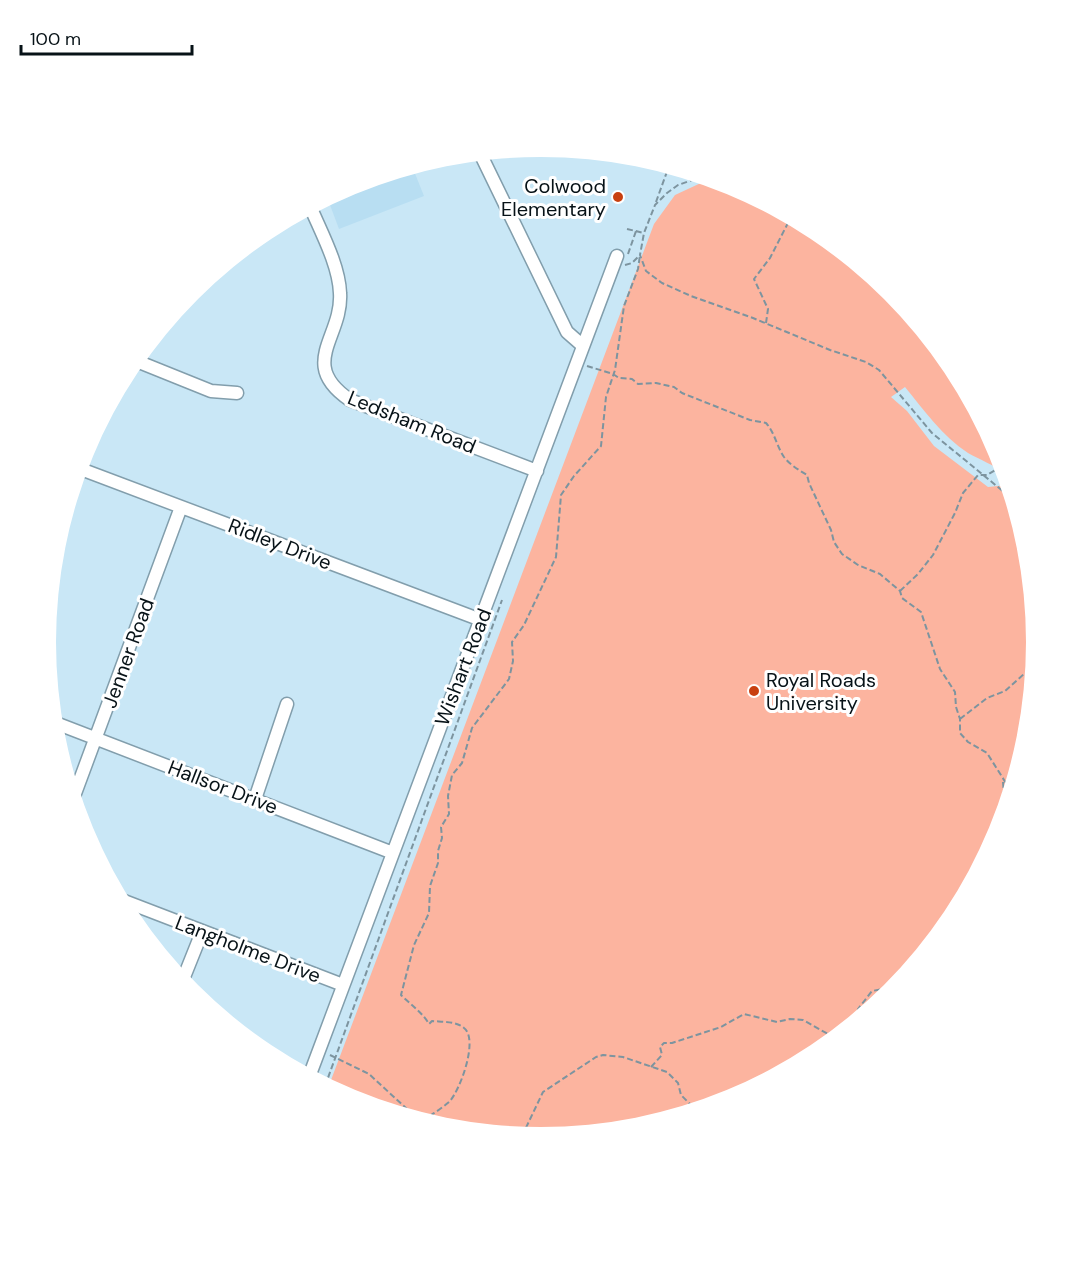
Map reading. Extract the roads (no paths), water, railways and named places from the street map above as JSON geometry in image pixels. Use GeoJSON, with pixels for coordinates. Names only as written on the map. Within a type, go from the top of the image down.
{"type":"FeatureCollection","features":[{"type":"Feature","properties":{"kind":"street"},"geometry":{"type":"LineString","coordinates":[[484,160],[567,332],[583,346]]}},
{"type":"Feature","properties":{"kind":"street","name":"Ledsham Road"},"geometry":{"type":"LineString","coordinates":[[313,214],[336,273],[340,292],[340,305],[325,354],[324,369],[329,381],[337,391],[350,400],[537,471]]}},
{"type":"Feature","properties":{"kind":"street","name":"Wishart Road"},"geometry":{"type":"LineString","coordinates":[[312,1070],[583,346],[620,260]]}},
{"type":"Feature","properties":{"kind":"street"},"geometry":{"type":"LineString","coordinates":[[144,364],[211,391],[237,393]]}},
{"type":"Feature","properties":{"kind":"street","name":"Ridley Drive"},"geometry":{"type":"LineString","coordinates":[[86,471],[481,620]]}},
{"type":"Feature","properties":{"kind":"street","name":"Jenner Road"},"geometry":{"type":"LineString","coordinates":[[78,787],[181,507]]}},
{"type":"Feature","properties":{"kind":"street"},"geometry":{"type":"LineString","coordinates":[[255,799],[287,704]]}},
{"type":"Feature","properties":{"kind":"street","name":"Hallsor Drive"},"geometry":{"type":"LineString","coordinates":[[63,726],[393,853]]}},
{"type":"Feature","properties":{"kind":"street","name":"Langholme Drive"},"geometry":{"type":"LineString","coordinates":[[133,905],[343,985]]}},
{"type":"Feature","properties":{"kind":"street"},"geometry":{"type":"LineString","coordinates":[[186,972],[202,932]]}},
{"type":"Feature","properties":{"kind":"place","name":"Colwood Elementary"},"geometry":{"type":"Point","coordinates":[618,197]}},
{"type":"Feature","properties":{"kind":"place","name":"Royal Roads University"},"geometry":{"type":"Point","coordinates":[754,691]}}]}
